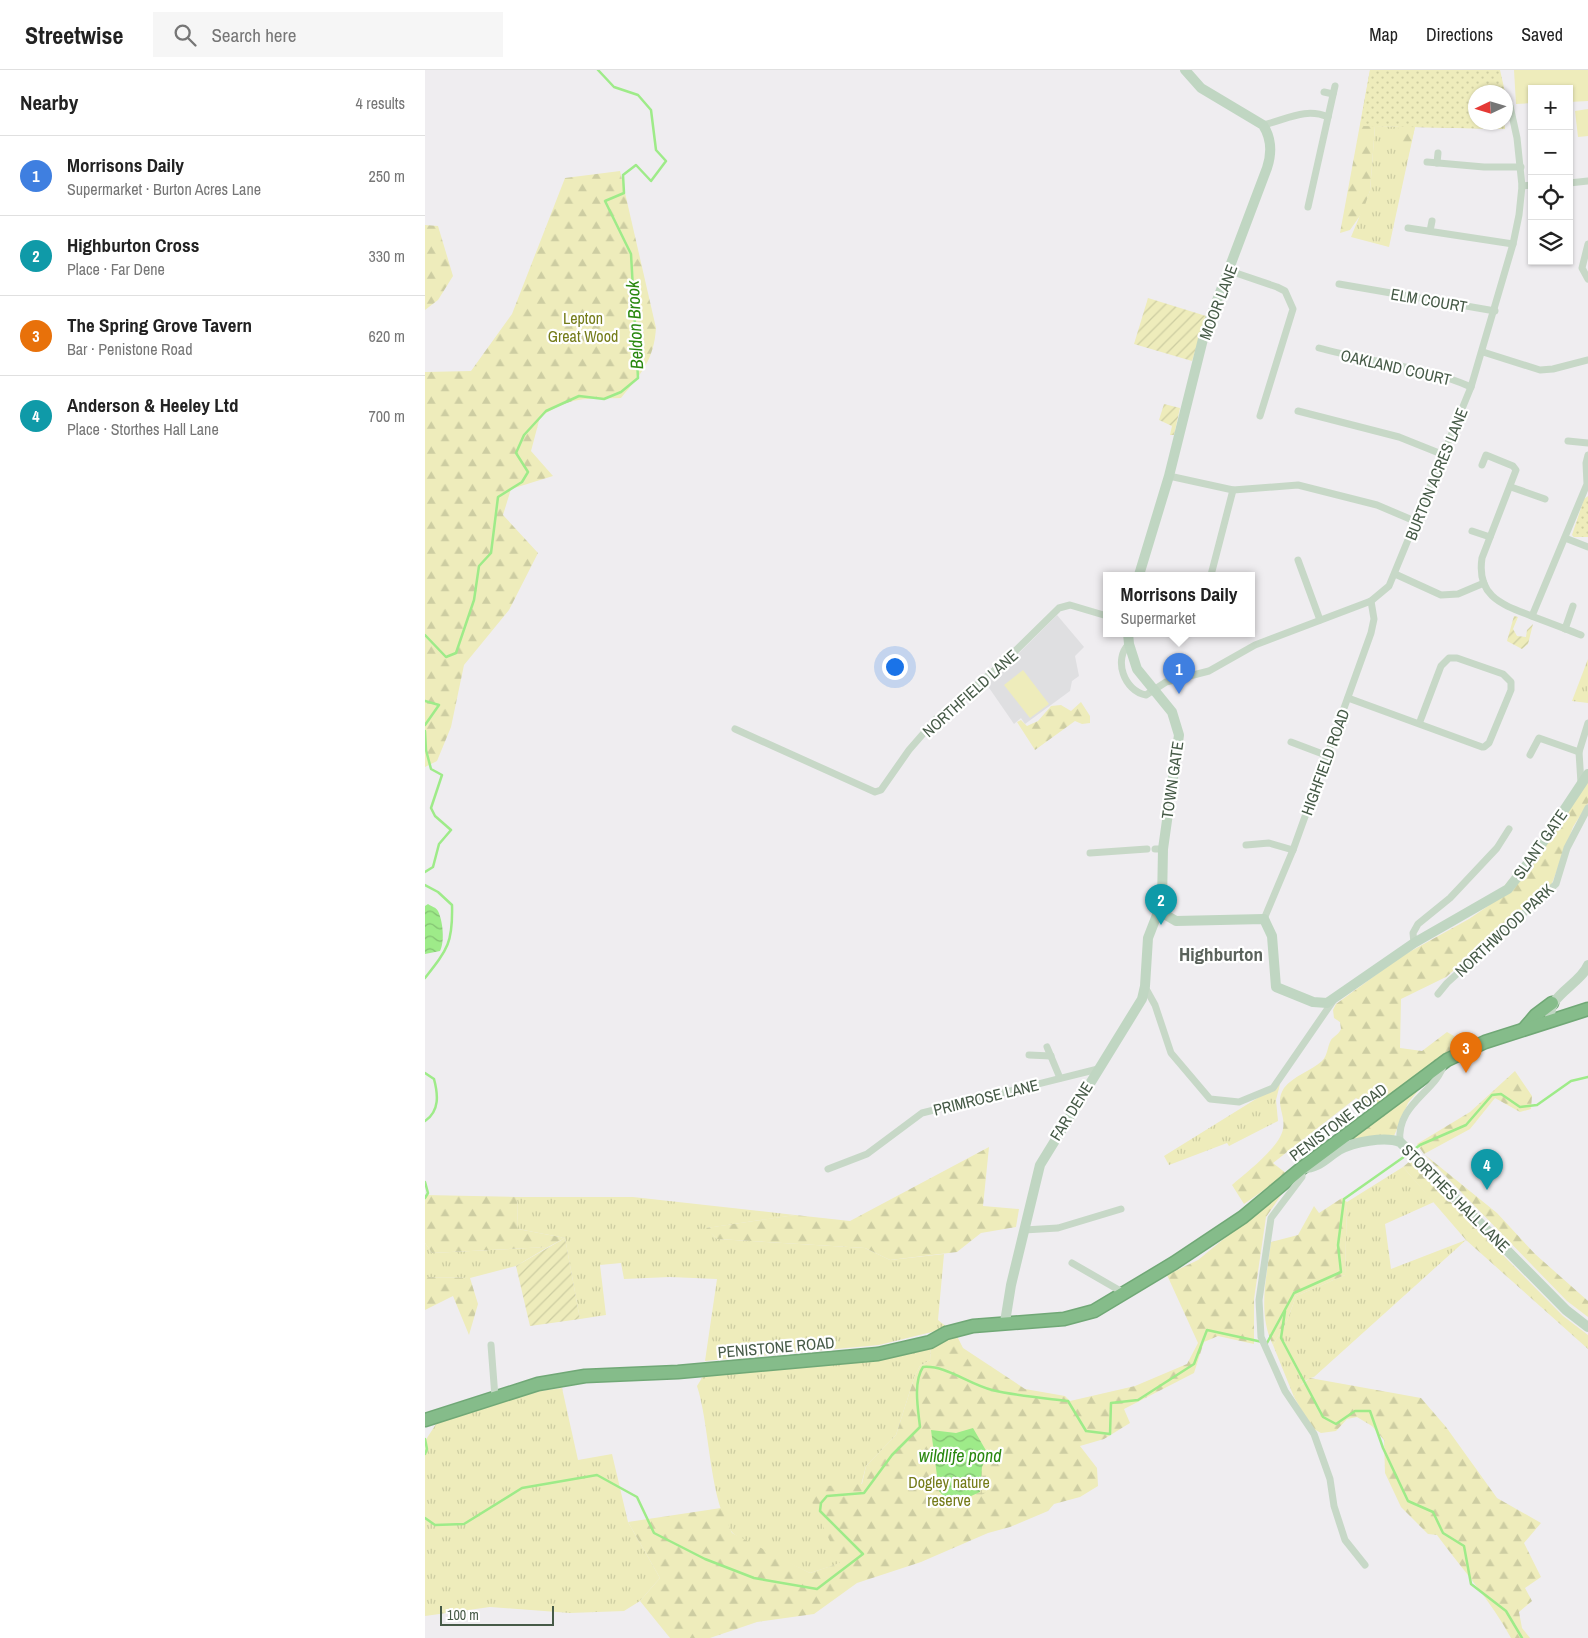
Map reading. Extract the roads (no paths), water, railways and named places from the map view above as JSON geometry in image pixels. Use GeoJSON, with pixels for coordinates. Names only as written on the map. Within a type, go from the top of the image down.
{"type":"FeatureCollection","features":[{"type":"Feature","properties":{"kind":"highway"},"geometry":{"type":"LineString","coordinates":[[1524,1029],[1552,1003]]}},
{"type":"Feature","properties":{"kind":"highway","name":"PENISTONE ROAD"},"geometry":{"type":"LineString","coordinates":[[425,1420],[538,1384],[585,1376],[678,1372],[878,1354],[930,1342],[946,1333],[973,1326],[1005,1322],[1064,1319],[1094,1311],[1125,1294],[1243,1217],[1302,1168],[1444,1063],[1485,1042],[1588,1009]]}},
{"type":"Feature","properties":{"kind":"street"},"geometry":{"type":"LineString","coordinates":[[1185,70],[1201,88],[1263,125],[1305,113],[1316,113],[1328,118]]}},
{"type":"Feature","properties":{"kind":"street"},"geometry":{"type":"LineString","coordinates":[[1308,207],[1334,90],[1325,92]]}},
{"type":"Feature","properties":{"kind":"street","name":"BURTON ACRES LANE"},"geometry":{"type":"LineString","coordinates":[[1153,691],[1166,682],[1209,671],[1255,644],[1371,601],[1385,590],[1395,574],[1471,387],[1495,311],[1519,215],[1521,167],[1513,123]]}},
{"type":"Feature","properties":{"kind":"street","name":"MOOR LANE"},"geometry":{"type":"LineString","coordinates":[[1140,572],[1169,476],[1198,357],[1269,162],[1271,145],[1263,125]]}},
{"type":"Feature","properties":{"kind":"street"},"geometry":{"type":"LineString","coordinates":[[1437,163],[1438,153]]}},
{"type":"Feature","properties":{"kind":"street"},"geometry":{"type":"LineString","coordinates":[[1427,162],[1484,167],[1521,167]]}},
{"type":"Feature","properties":{"kind":"street"},"geometry":{"type":"LineString","coordinates":[[1573,183],[1588,182]]}},
{"type":"Feature","properties":{"kind":"street"},"geometry":{"type":"LineString","coordinates":[[1521,186],[1528,185]]}},
{"type":"Feature","properties":{"kind":"street"},"geometry":{"type":"LineString","coordinates":[[1430,231],[1431,221]]}},
{"type":"Feature","properties":{"kind":"street"},"geometry":{"type":"LineString","coordinates":[[1408,228],[1513,244]]}},
{"type":"Feature","properties":{"kind":"street"},"geometry":{"type":"LineString","coordinates":[[1588,244],[1582,268],[1588,279]]}},
{"type":"Feature","properties":{"kind":"street"},"geometry":{"type":"LineString","coordinates":[[1230,272],[1277,286],[1285,291],[1293,309],[1260,416]]}},
{"type":"Feature","properties":{"kind":"street","name":"ELM COURT"},"geometry":{"type":"LineString","coordinates":[[1339,284],[1363,285],[1495,311]]}},
{"type":"Feature","properties":{"kind":"street","name":"OAKLAND COURT"},"geometry":{"type":"LineString","coordinates":[[1319,348],[1374,362],[1448,376],[1471,387]]}},
{"type":"Feature","properties":{"kind":"street"},"geometry":{"type":"LineString","coordinates":[[1483,352],[1540,370],[1553,369],[1588,360]]}},
{"type":"Feature","properties":{"kind":"street"},"geometry":{"type":"LineString","coordinates":[[1298,411],[1399,436],[1444,455]]}},
{"type":"Feature","properties":{"kind":"street"},"geometry":{"type":"LineString","coordinates":[[1568,441],[1588,443]]}},
{"type":"Feature","properties":{"kind":"street"},"geometry":{"type":"LineString","coordinates":[[1532,616],[1587,484],[1586,463],[1588,454]]}},
{"type":"Feature","properties":{"kind":"street"},"geometry":{"type":"LineString","coordinates":[[1482,465],[1486,455],[1513,466],[1516,470],[1489,537],[1481,564],[1484,583],[1499,602],[1581,635]]}},
{"type":"Feature","properties":{"kind":"street"},"geometry":{"type":"LineString","coordinates":[[1169,476],[1233,490],[1298,485],[1377,505],[1417,522]]}},
{"type":"Feature","properties":{"kind":"street"},"geometry":{"type":"LineString","coordinates":[[1511,486],[1545,499]]}},
{"type":"Feature","properties":{"kind":"street"},"geometry":{"type":"LineString","coordinates":[[1212,572],[1233,490]]}},
{"type":"Feature","properties":{"kind":"street"},"geometry":{"type":"LineString","coordinates":[[1472,531],[1489,537]]}},
{"type":"Feature","properties":{"kind":"street"},"geometry":{"type":"LineString","coordinates":[[1565,538],[1588,547]]}},
{"type":"Feature","properties":{"kind":"street"},"geometry":{"type":"LineString","coordinates":[[1298,560],[1320,620]]}},
{"type":"Feature","properties":{"kind":"street"},"geometry":{"type":"LineString","coordinates":[[1395,574],[1441,595],[1458,594],[1484,583]]}},
{"type":"Feature","properties":{"kind":"street","name":"HIGHFIELD ROAD"},"geometry":{"type":"LineString","coordinates":[[1264,920],[1293,850],[1328,756],[1373,626],[1371,601]]}},
{"type":"Feature","properties":{"kind":"street","name":"NORTHFIELD LANE"},"geometry":{"type":"LineString","coordinates":[[735,730],[875,792],[881,790],[909,750],[936,719],[1003,664],[1059,608],[1070,605],[1103,615]]}},
{"type":"Feature","properties":{"kind":"street"},"geometry":{"type":"LineString","coordinates":[[1565,629],[1573,606]]}},
{"type":"Feature","properties":{"kind":"street"},"geometry":{"type":"LineString","coordinates":[[1128,637],[1137,669],[1153,691],[1146,695],[1133,688],[1125,677],[1122,658],[1123,652],[1129,644]]}},
{"type":"Feature","properties":{"kind":"street"},"geometry":{"type":"LineString","coordinates":[[1348,698],[1419,724],[1482,746],[1489,743],[1511,690],[1511,682],[1503,674],[1457,658],[1449,658],[1443,662],[1419,724]]}},
{"type":"Feature","properties":{"kind":"street","name":"TOWN GATE"},"geometry":{"type":"LineString","coordinates":[[1153,691],[1172,712],[1179,735],[1159,849],[1163,892],[1159,911]]}},
{"type":"Feature","properties":{"kind":"street"},"geometry":{"type":"LineString","coordinates":[[1581,783],[1579,752],[1588,723]]}},
{"type":"Feature","properties":{"kind":"street"},"geometry":{"type":"LineString","coordinates":[[1530,755],[1539,738],[1579,752]]}},
{"type":"Feature","properties":{"kind":"street"},"geometry":{"type":"LineString","coordinates":[[1291,742],[1328,756]]}},
{"type":"Feature","properties":{"kind":"street","name":"SLANT GATE"},"geometry":{"type":"LineString","coordinates":[[1333,1001],[1413,943],[1460,919],[1508,889],[1533,857],[1588,774]]}},
{"type":"Feature","properties":{"kind":"street","name":"NORTHWOOD PARK"},"geometry":{"type":"LineString","coordinates":[[1438,994],[1447,983],[1556,884],[1567,848],[1588,808]]}},
{"type":"Feature","properties":{"kind":"street","name":"SLANT GATE"},"geometry":{"type":"LineString","coordinates":[[1413,943],[1413,934],[1418,924],[1450,898],[1497,848],[1509,829]]}},
{"type":"Feature","properties":{"kind":"street"},"geometry":{"type":"LineString","coordinates":[[1246,845],[1269,843],[1293,850]]}},
{"type":"Feature","properties":{"kind":"street"},"geometry":{"type":"LineString","coordinates":[[1090,852],[1147,849]]}},
{"type":"Feature","properties":{"kind":"street"},"geometry":{"type":"LineString","coordinates":[[1159,911],[1176,921],[1264,920],[1272,936],[1274,982],[1276,987],[1318,1004],[1333,1001]]}},
{"type":"Feature","properties":{"kind":"street","name":"FAR DENE"},"geometry":{"type":"LineString","coordinates":[[1005,1322],[1011,1285],[1024,1230],[1037,1176],[1045,1154],[1134,1013],[1145,986],[1148,938],[1159,911]]}},
{"type":"Feature","properties":{"kind":"street"},"geometry":{"type":"LineString","coordinates":[[1551,1020],[1549,1014],[1552,1003],[1571,987],[1588,965]]}},
{"type":"Feature","properties":{"kind":"street"},"geometry":{"type":"LineString","coordinates":[[1145,986],[1155,1004],[1171,1054],[1210,1099],[1239,1102],[1273,1088],[1333,1001]]}},
{"type":"Feature","properties":{"kind":"street"},"geometry":{"type":"LineString","coordinates":[[1047,1047],[1060,1078]]}},
{"type":"Feature","properties":{"kind":"street"},"geometry":{"type":"LineString","coordinates":[[1029,1055],[1051,1056]]}},
{"type":"Feature","properties":{"kind":"street"},"geometry":{"type":"LineString","coordinates":[[1402,1144],[1400,1130],[1413,1102],[1442,1071],[1444,1063]]}},
{"type":"Feature","properties":{"kind":"street","name":"PRIMROSE LANE"},"geometry":{"type":"LineString","coordinates":[[828,1169],[867,1154],[922,1113],[1098,1069]]}},
{"type":"Feature","properties":{"kind":"street","name":"STORTHES HALL LANE"},"geometry":{"type":"LineString","coordinates":[[1302,1168],[1312,1169],[1347,1147],[1387,1140],[1402,1144],[1566,1310],[1588,1327]]}},
{"type":"Feature","properties":{"kind":"street"},"geometry":{"type":"LineString","coordinates":[[1302,1168],[1303,1177],[1271,1218],[1259,1300],[1261,1337],[1285,1391],[1314,1434],[1330,1479],[1334,1506],[1345,1540],[1365,1565]]}},
{"type":"Feature","properties":{"kind":"street"},"geometry":{"type":"LineString","coordinates":[[1024,1230],[1058,1228],[1121,1209]]}},
{"type":"Feature","properties":{"kind":"street"},"geometry":{"type":"LineString","coordinates":[[1073,1264],[1125,1294]]}},
{"type":"Feature","properties":{"kind":"street"},"geometry":{"type":"LineString","coordinates":[[491,1345],[495,1397]]}},
{"type":"Feature","properties":{"kind":"water"},"geometry":{"type":"Polygon","coordinates":[[[428,904],[438,911],[443,937],[440,951],[425,954],[425,906],[428,904]]]}},
{"type":"Feature","properties":{"kind":"water","name":"wildlife pond"},"geometry":{"type":"Polygon","coordinates":[[[973,1428],[988,1454],[982,1467],[980,1492],[951,1505],[939,1491],[931,1430],[956,1433],[973,1428]]]}},
{"type":"Feature","properties":{"kind":"waterway","name":"Beldon Brook"},"geometry":{"type":"LineString","coordinates":[[425,635],[446,657],[456,653],[474,600],[479,566],[491,553],[498,497],[522,482],[528,472],[516,453],[524,435],[546,411],[579,396],[604,399],[621,392],[638,378],[631,254],[605,201],[624,193],[623,175],[636,165],[651,181],[666,161],[656,150],[651,110],[638,95],[614,87],[598,70]]}},
{"type":"Feature","properties":{"kind":"waterway","name":"Beldon Brook"},"geometry":{"type":"LineString","coordinates":[[425,701],[439,705],[425,725]]}},
{"type":"Feature","properties":{"kind":"waterway","name":"Beldon Brook"},"geometry":{"type":"LineString","coordinates":[[425,731],[426,750],[431,769],[442,775],[431,808],[435,816],[451,830],[439,844],[433,867],[425,872]]}},
{"type":"Feature","properties":{"kind":"waterway","name":"Beldon Brook"},"geometry":{"type":"LineString","coordinates":[[425,885],[438,892],[452,905],[450,937],[444,952],[425,978]]}},
{"type":"Feature","properties":{"kind":"waterway","name":"Beldon Brook"},"geometry":{"type":"LineString","coordinates":[[425,1073],[434,1079],[437,1096],[433,1112],[425,1121]]}},
{"type":"Feature","properties":{"kind":"waterway"},"geometry":{"type":"LineString","coordinates":[[1412,1151],[1420,1145],[1466,1125],[1492,1095],[1501,1094],[1520,1107],[1537,1105],[1571,1081],[1588,1077]]}},
{"type":"Feature","properties":{"kind":"waterway"},"geometry":{"type":"LineString","coordinates":[[425,1518],[435,1525],[464,1524],[522,1488],[597,1475],[637,1497],[654,1533],[705,1559],[754,1578],[817,1589],[863,1554],[820,1511],[821,1503],[827,1496],[864,1493],[892,1455],[920,1427],[917,1388],[923,1367],[940,1369],[992,1390],[1068,1401],[1086,1431],[1110,1434],[1111,1403],[1138,1400],[1194,1364],[1207,1330],[1267,1343],[1294,1293],[1341,1272],[1338,1245],[1344,1199],[1408,1154]]}},
{"type":"Feature","properties":{"kind":"waterway","name":"Beldon Brook"},"geometry":{"type":"LineString","coordinates":[[425,1182],[428,1193],[425,1198]]}},
{"type":"Feature","properties":{"kind":"waterway"},"geometry":{"type":"LineString","coordinates":[[1285,1311],[1281,1338],[1323,1417],[1336,1424],[1355,1411],[1370,1411],[1383,1448],[1408,1501],[1433,1512],[1443,1533],[1464,1546],[1471,1584],[1506,1611],[1522,1638]]}},
{"type":"Feature","properties":{"kind":"waterway","name":"Beldon Brook"},"geometry":{"type":"LineString","coordinates":[[425,1439],[427,1449],[425,1454]]}},
{"type":"Feature","properties":{"kind":"place","name":"Morrisons Daily"},"geometry":{"type":"Point","coordinates":[1179,694]}},
{"type":"Feature","properties":{"kind":"place","name":"Highburton Cross"},"geometry":{"type":"Point","coordinates":[1161,925]}},
{"type":"Feature","properties":{"kind":"place","name":"The Spring Grove Tavern"},"geometry":{"type":"Point","coordinates":[1466,1073]}},
{"type":"Feature","properties":{"kind":"place","name":"Anderson & Heeley Ltd"},"geometry":{"type":"Point","coordinates":[1487,1190]}},
{"type":"Feature","properties":{"kind":"district","name":"Highburton"},"geometry":{"type":"Point","coordinates":[1221,954]}},
{"type":"Feature","properties":{"kind":"park label","name":"Lepton Great Wood"},"geometry":{"type":"Point","coordinates":[583,327]}},
{"type":"Feature","properties":{"kind":"park label","name":"Dogley nature reserve"},"geometry":{"type":"Point","coordinates":[949,1491]}}]}
